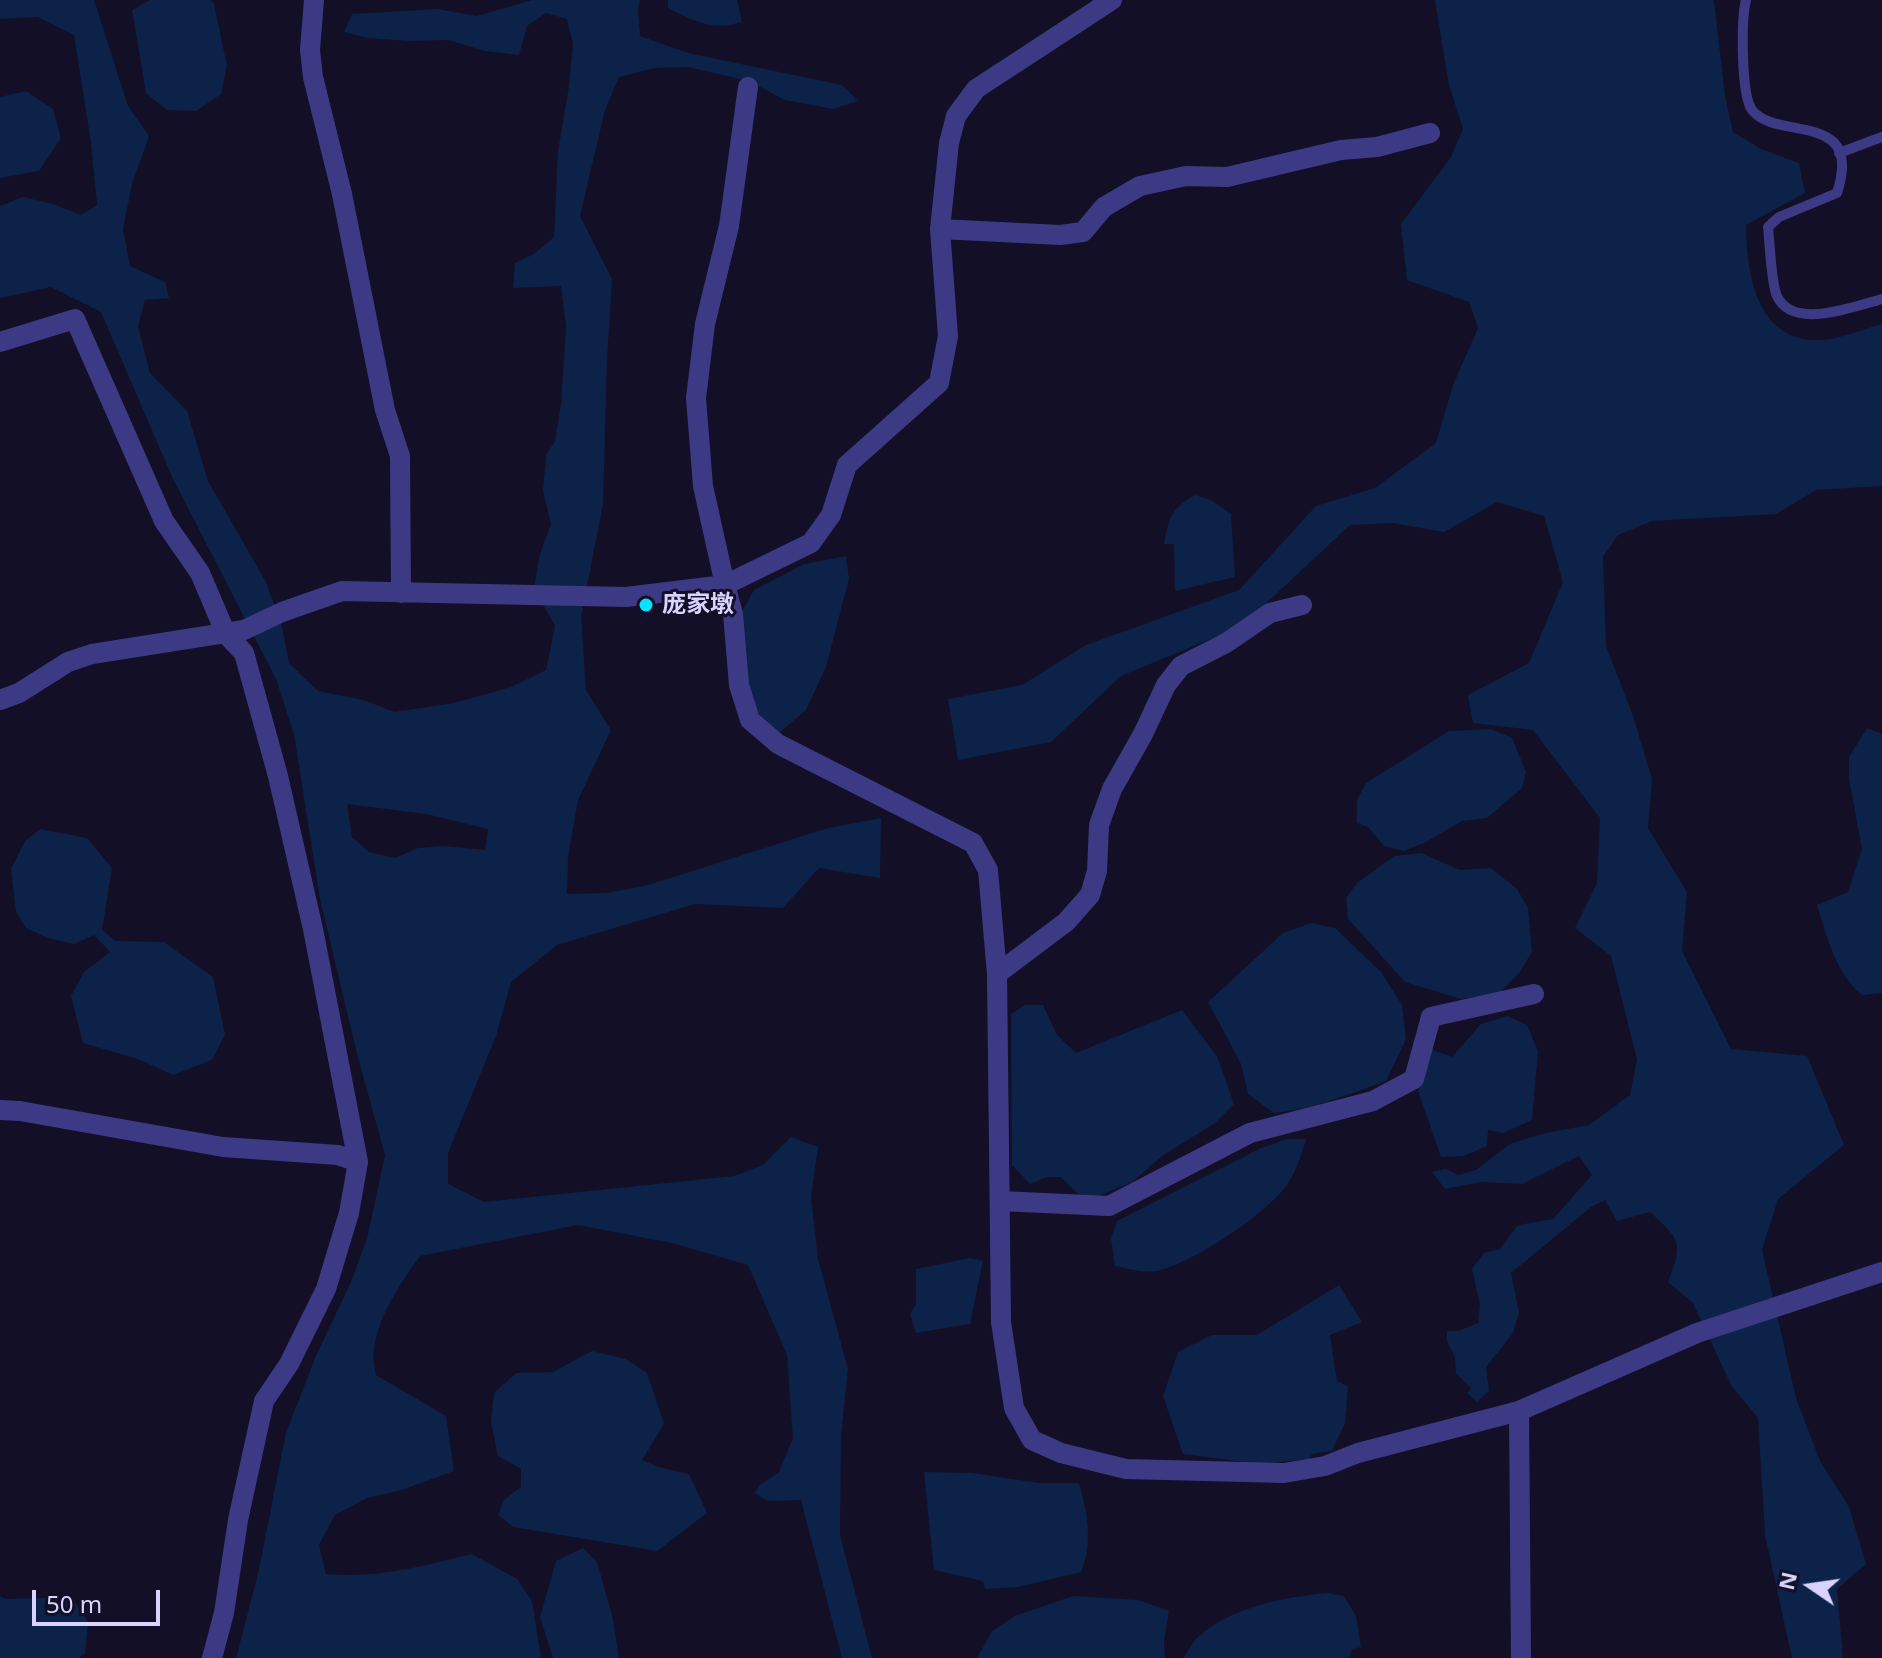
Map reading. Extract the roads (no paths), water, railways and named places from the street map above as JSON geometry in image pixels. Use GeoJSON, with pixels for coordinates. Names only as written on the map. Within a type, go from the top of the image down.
{"type":"FeatureCollection","features":[{"type":"Feature","properties":{"kind":"street"},"geometry":{"type":"LineString","coordinates":[[314,0],[310,50],[313,77],[342,194],[385,410],[400,456],[401,593]]}},
{"type":"Feature","properties":{"kind":"street"},"geometry":{"type":"LineString","coordinates":[[0,700],[19,693],[68,662],[92,654],[235,632],[342,591],[626,597],[725,585],[811,543],[831,515],[847,465],[939,383],[948,336],[940,229],[949,143],[956,116],[976,89],[1112,0]]}},
{"type":"Feature","properties":{"kind":"street"},"geometry":{"type":"LineString","coordinates":[[748,87],[729,226],[705,324],[696,398],[703,486],[733,614],[739,685],[750,720],[778,744],[973,843],[988,870],[997,974],[1001,1322],[1014,1408],[1032,1440],[1061,1453],[1126,1469],[1284,1473],[1325,1466],[1358,1453],[1519,1411],[1697,1333],[1882,1272]]}},
{"type":"Feature","properties":{"kind":"street"},"geometry":{"type":"LineString","coordinates":[[940,229],[1060,235],[1083,232],[1104,207],[1140,186],[1186,176],[1227,177],[1341,150],[1377,147],[1430,133]]}},
{"type":"Feature","properties":{"kind":"street"},"geometry":{"type":"LineString","coordinates":[[0,342],[75,319],[164,521],[235,632],[244,653],[278,776],[313,929],[358,1162],[349,1213],[326,1289],[289,1364],[264,1401],[238,1520],[224,1613],[212,1658]]}},
{"type":"Feature","properties":{"kind":"street"},"geometry":{"type":"LineString","coordinates":[[997,974],[1066,922],[1090,895],[1097,871],[1099,825],[1112,789],[1166,685],[1181,666],[1226,643],[1270,613],[1302,605]]}},
{"type":"Feature","properties":{"kind":"street"},"geometry":{"type":"LineString","coordinates":[[1000,1201],[1109,1206],[1250,1133],[1373,1101],[1414,1079],[1431,1017],[1534,994]]}},
{"type":"Feature","properties":{"kind":"street"},"geometry":{"type":"LineString","coordinates":[[0,1110],[223,1147],[338,1155],[358,1162]]}},
{"type":"Feature","properties":{"kind":"street"},"geometry":{"type":"LineString","coordinates":[[1519,1411],[1521,1658]]}},
{"type":"Feature","properties":{"kind":"lane"},"geometry":{"type":"LineString","coordinates":[[1746,0],[1743,53],[1747,98],[1753,110],[1764,119],[1818,133],[1839,153],[1843,174],[1837,193],[1779,217],[1768,227],[1777,295],[1786,307],[1803,315],[1828,313],[1882,299]]}},
{"type":"Feature","properties":{"kind":"lane"},"geometry":{"type":"LineString","coordinates":[[1839,153],[1882,137]]}},
{"type":"Feature","properties":{"kind":"water"},"geometry":{"type":"Polygon","coordinates":[[[0,0],[94,0],[128,106],[149,136],[132,184],[123,229],[130,266],[165,282],[169,298],[145,300],[138,326],[150,373],[187,411],[208,481],[266,582],[282,626],[289,663],[318,691],[364,700],[394,712],[454,703],[511,687],[546,670],[555,626],[534,588],[540,554],[551,524],[543,491],[546,455],[555,441],[561,404],[566,326],[561,286],[513,288],[515,263],[534,254],[554,237],[558,151],[573,44],[567,19],[546,13],[527,26],[519,55],[485,51],[448,40],[368,38],[344,32],[352,14],[437,9],[477,16],[532,0],[640,0],[640,36],[688,53],[842,85],[858,101],[833,109],[785,100],[749,81],[688,67],[654,68],[619,77],[605,110],[580,216],[612,279],[603,505],[581,616],[586,690],[611,730],[578,800],[568,858],[567,894],[607,893],[648,885],[828,828],[881,818],[880,878],[819,868],[783,908],[695,904],[557,945],[511,982],[496,1036],[448,1153],[448,1184],[484,1202],[734,1176],[763,1165],[791,1137],[818,1147],[811,1197],[818,1259],[848,1369],[841,1436],[840,1535],[872,1658],[842,1658],[801,1500],[768,1501],[754,1493],[779,1472],[793,1438],[787,1355],[748,1265],[672,1243],[578,1225],[420,1256],[385,1312],[376,1337],[374,1365],[376,1375],[446,1416],[454,1471],[402,1490],[367,1498],[335,1515],[319,1545],[326,1574],[382,1573],[472,1554],[517,1579],[532,1601],[541,1658],[236,1658],[258,1574],[286,1433],[367,1239],[385,1155],[320,899],[294,734],[276,679],[173,479],[101,312],[51,287],[0,298],[0,206],[23,197],[81,215],[97,205],[74,35],[38,17],[0,19],[0,0]],[[347,804],[352,837],[369,852],[395,858],[418,848],[444,846],[485,850],[488,829],[426,814],[347,804]]]}},
{"type":"Feature","properties":{"kind":"water"},"geometry":{"type":"Polygon","coordinates":[[[150,0],[210,0],[214,4],[227,66],[221,94],[196,111],[167,110],[146,93],[132,10],[150,0]]]}},
{"type":"Feature","properties":{"kind":"water"},"geometry":{"type":"Polygon","coordinates":[[[668,0],[737,0],[742,22],[722,26],[704,24],[668,8],[668,0]]]}},
{"type":"Feature","properties":{"kind":"water"},"geometry":{"type":"Polygon","coordinates":[[[1435,0],[1714,0],[1725,96],[1733,132],[1761,149],[1799,163],[1805,193],[1746,225],[1749,264],[1760,302],[1769,318],[1782,330],[1799,338],[1829,339],[1882,324],[1882,486],[1816,490],[1776,514],[1652,521],[1618,535],[1603,557],[1606,646],[1633,716],[1652,779],[1648,828],[1687,892],[1682,951],[1731,1049],[1807,1056],[1844,1145],[1778,1199],[1762,1250],[1796,1398],[1820,1461],[1849,1507],[1866,1564],[1837,1589],[1843,1658],[1792,1658],[1765,1535],[1758,1418],[1731,1385],[1693,1303],[1668,1282],[1676,1258],[1676,1242],[1668,1229],[1650,1212],[1617,1221],[1605,1200],[1591,1207],[1511,1273],[1519,1312],[1513,1333],[1486,1367],[1489,1391],[1477,1402],[1467,1393],[1471,1388],[1456,1373],[1455,1357],[1447,1341],[1447,1331],[1458,1331],[1478,1323],[1480,1305],[1472,1269],[1484,1253],[1500,1249],[1518,1225],[1553,1219],[1592,1175],[1579,1156],[1522,1184],[1482,1182],[1445,1189],[1432,1172],[1446,1169],[1458,1175],[1476,1170],[1510,1144],[1545,1133],[1589,1125],[1630,1095],[1637,1059],[1611,956],[1575,928],[1597,883],[1600,818],[1533,730],[1473,723],[1468,695],[1529,663],[1563,582],[1544,516],[1497,502],[1444,532],[1392,523],[1350,525],[1242,626],[1121,676],[1051,742],[958,760],[948,699],[1022,685],[1086,645],[1239,590],[1316,506],[1375,488],[1436,443],[1453,385],[1478,328],[1469,302],[1407,280],[1401,224],[1451,157],[1463,129],[1449,85],[1435,0]]]}},
{"type":"Feature","properties":{"kind":"water"},"geometry":{"type":"Polygon","coordinates":[[[26,91],[53,109],[61,138],[39,171],[0,178],[0,97],[26,91]]]}},
{"type":"Feature","properties":{"kind":"water"},"geometry":{"type":"Polygon","coordinates":[[[1195,495],[1211,500],[1231,514],[1235,577],[1175,591],[1174,544],[1164,544],[1176,510],[1195,495]]]}},
{"type":"Feature","properties":{"kind":"water"},"geometry":{"type":"Polygon","coordinates":[[[846,556],[849,579],[826,667],[806,710],[780,732],[766,725],[755,707],[747,678],[740,615],[754,590],[804,564],[846,556]]]}},
{"type":"Feature","properties":{"kind":"water"},"geometry":{"type":"Polygon","coordinates":[[[1867,728],[1882,734],[1882,993],[1862,995],[1839,966],[1817,905],[1848,892],[1862,849],[1849,779],[1849,757],[1867,728]]]}},
{"type":"Feature","properties":{"kind":"water"},"geometry":{"type":"Polygon","coordinates":[[[1491,729],[1512,738],[1526,772],[1522,788],[1487,818],[1462,821],[1404,851],[1384,846],[1368,827],[1357,823],[1357,800],[1366,783],[1449,731],[1491,729]]]}},
{"type":"Feature","properties":{"kind":"water"},"geometry":{"type":"Polygon","coordinates":[[[40,829],[87,838],[112,868],[102,930],[116,941],[164,942],[213,977],[225,1035],[212,1060],[173,1075],[138,1059],[83,1043],[71,996],[84,972],[110,952],[94,935],[74,944],[48,938],[26,928],[16,912],[11,869],[25,841],[40,829]]]}},
{"type":"Feature","properties":{"kind":"water"},"geometry":{"type":"Polygon","coordinates":[[[1421,853],[1460,870],[1491,868],[1517,889],[1528,908],[1532,952],[1519,973],[1498,994],[1461,999],[1405,982],[1348,919],[1346,898],[1357,883],[1394,856],[1421,853]]]}},
{"type":"Feature","properties":{"kind":"water"},"geometry":{"type":"Polygon","coordinates":[[[1311,923],[1335,928],[1381,972],[1402,1005],[1406,1039],[1386,1081],[1317,1105],[1274,1113],[1248,1094],[1241,1064],[1208,1002],[1283,933],[1311,923]]]}},
{"type":"Feature","properties":{"kind":"water"},"geometry":{"type":"Polygon","coordinates":[[[1025,1005],[1043,1005],[1057,1035],[1076,1053],[1182,1010],[1217,1056],[1234,1104],[1215,1123],[1162,1156],[1132,1182],[1093,1198],[1077,1193],[1061,1177],[1047,1177],[1030,1184],[1012,1165],[1011,1014],[1025,1005]]]}},
{"type":"Feature","properties":{"kind":"water"},"geometry":{"type":"Polygon","coordinates":[[[1508,1016],[1527,1025],[1538,1051],[1532,1120],[1503,1133],[1488,1130],[1487,1146],[1464,1156],[1441,1157],[1414,1079],[1430,1049],[1452,1057],[1481,1024],[1508,1016]]]}},
{"type":"Feature","properties":{"kind":"water"},"geometry":{"type":"Polygon","coordinates":[[[1287,1139],[1306,1139],[1294,1172],[1283,1190],[1244,1224],[1211,1247],[1158,1271],[1115,1266],[1111,1238],[1117,1221],[1261,1148],[1287,1139]]]}},
{"type":"Feature","properties":{"kind":"water"},"geometry":{"type":"Polygon","coordinates":[[[970,1258],[983,1261],[970,1324],[916,1333],[910,1314],[916,1304],[916,1269],[970,1258]]]}},
{"type":"Feature","properties":{"kind":"water"},"geometry":{"type":"Polygon","coordinates":[[[1339,1285],[1362,1322],[1330,1335],[1337,1381],[1348,1386],[1345,1423],[1332,1451],[1312,1454],[1309,1459],[1260,1464],[1183,1454],[1163,1396],[1178,1352],[1212,1335],[1257,1335],[1339,1285]]]}},
{"type":"Feature","properties":{"kind":"water"},"geometry":{"type":"Polygon","coordinates":[[[592,1351],[626,1359],[647,1373],[664,1424],[642,1460],[689,1474],[707,1513],[657,1551],[513,1527],[498,1515],[504,1500],[521,1487],[521,1469],[498,1456],[491,1422],[494,1393],[516,1373],[553,1372],[592,1351]]]}},
{"type":"Feature","properties":{"kind":"water"},"geometry":{"type":"Polygon","coordinates":[[[924,1472],[972,1473],[1039,1483],[1079,1483],[1088,1528],[1087,1550],[1081,1572],[1018,1587],[985,1589],[983,1581],[934,1570],[924,1472]]]}},
{"type":"Feature","properties":{"kind":"water"},"geometry":{"type":"Polygon","coordinates":[[[583,1548],[597,1562],[613,1619],[619,1658],[553,1658],[540,1617],[556,1561],[583,1548]]]}},
{"type":"Feature","properties":{"kind":"water"},"geometry":{"type":"Polygon","coordinates":[[[1328,1593],[1344,1596],[1356,1616],[1361,1647],[1352,1649],[1349,1658],[1184,1658],[1196,1639],[1226,1618],[1259,1605],[1328,1593]]]}},
{"type":"Feature","properties":{"kind":"water"},"geometry":{"type":"Polygon","coordinates":[[[0,1596],[6,1599],[72,1597],[88,1622],[85,1653],[79,1658],[0,1658],[0,1596]]]}},
{"type":"Feature","properties":{"kind":"water"},"geometry":{"type":"Polygon","coordinates":[[[1073,1596],[1138,1600],[1169,1611],[1164,1641],[1165,1658],[977,1658],[992,1631],[1015,1616],[1073,1596]]]}},
{"type":"Feature","properties":{"kind":"place","name":"庞家墩"},"geometry":{"type":"Point","coordinates":[646,605]}}]}
